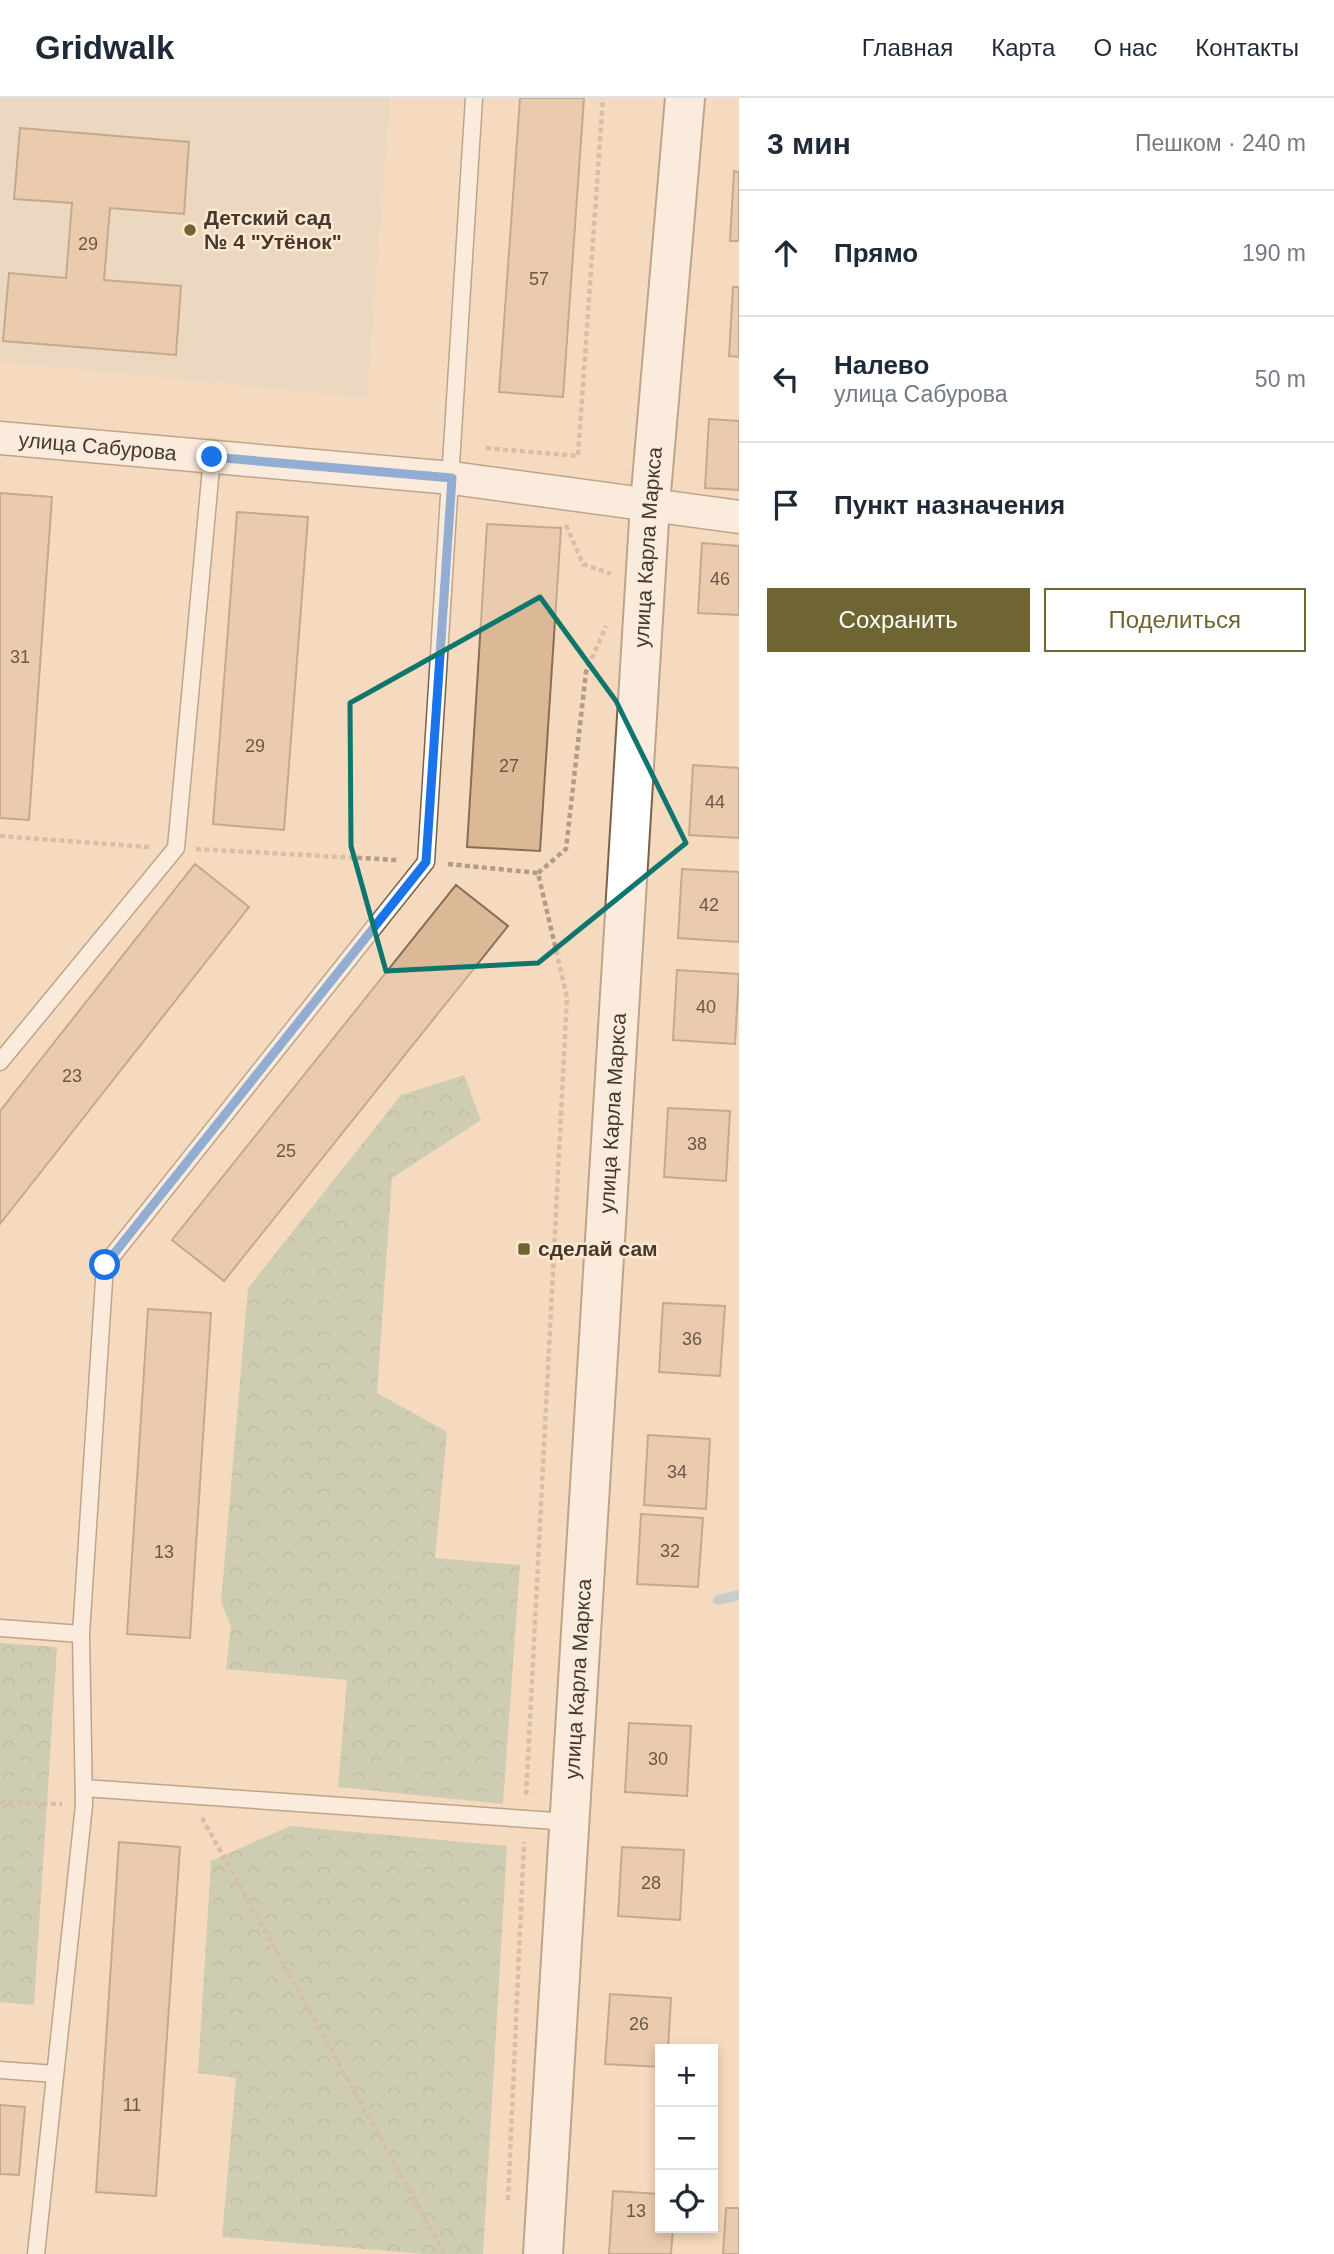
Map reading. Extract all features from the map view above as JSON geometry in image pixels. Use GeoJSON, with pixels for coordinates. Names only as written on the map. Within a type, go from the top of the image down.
{"type":"FeatureCollection","features":[{"type":"Feature","properties":{"kind":"street","name":"улица Карла Маркса"},"geometry":{"type":"LineString","coordinates":[[543,2254],[572,1822],[650,504],[685,98]]}},
{"type":"Feature","properties":{"kind":"street","name":"улица Сабурова"},"geometry":{"type":"LineString","coordinates":[[0,438],[452,478],[739,517]]}},
{"type":"Feature","properties":{"kind":"lane"},"geometry":{"type":"LineString","coordinates":[[36,2254],[84,1805],[81,1634],[105,1265],[426,862],[474,98]]}},
{"type":"Feature","properties":{"kind":"lane"},"geometry":{"type":"LineString","coordinates":[[0,1062],[176,848],[212,457]]}},
{"type":"Feature","properties":{"kind":"lane"},"geometry":{"type":"LineString","coordinates":[[0,1628],[81,1634]]}},
{"type":"Feature","properties":{"kind":"lane"},"geometry":{"type":"LineString","coordinates":[[84,1788],[572,1822]]}},
{"type":"Feature","properties":{"kind":"lane"},"geometry":{"type":"LineString","coordinates":[[0,2070],[55,2074]]}},
{"type":"Feature","properties":{"kind":"path"},"geometry":{"type":"LineString","coordinates":[[453,446],[578,456],[603,98]]}},
{"type":"Feature","properties":{"kind":"path"},"geometry":{"type":"LineString","coordinates":[[0,836],[426,862],[538,873],[566,849],[586,672],[611,614]]}},
{"type":"Feature","properties":{"kind":"path"},"geometry":{"type":"LineString","coordinates":[[508,2213],[567,997],[538,873]]}},
{"type":"Feature","properties":{"kind":"path"},"geometry":{"type":"LineString","coordinates":[[0,1802],[84,1805]]}},
{"type":"Feature","properties":{"kind":"path"},"geometry":{"type":"LineString","coordinates":[[201,1816],[444,2254]]}},
{"type":"Feature","properties":{"kind":"highlighted area"},"geometry":{"type":"Polygon","coordinates":[[[540,597],[616,701],[686,843],[538,963],[386,971],[351,846],[350,703],[540,597]]]}},
{"type":"Feature","properties":{"kind":"shaded area","name":"Детский сад № 4 \"Утёнок\""},"geometry":{"type":"Polygon","coordinates":[[[0,98],[390,98],[367,398],[0,362],[0,98]]]}},
{"type":"Feature","properties":{"kind":"green space"},"geometry":{"type":"Polygon","coordinates":[[[464,1075],[481,1120],[392,1178],[377,1393],[447,1432],[435,1558],[520,1565],[503,1804],[338,1787],[347,1680],[226,1669],[231,1626],[221,1602],[248,1288],[401,1095],[464,1075]]]}},
{"type":"Feature","properties":{"kind":"green space"},"geometry":{"type":"Polygon","coordinates":[[[0,1643],[57,1647],[34,2005],[0,2002],[0,1643]]]}},
{"type":"Feature","properties":{"kind":"green space"},"geometry":{"type":"Polygon","coordinates":[[[290,1826],[507,1846],[483,2254],[424,2254],[222,2237],[236,2078],[198,2073],[211,1861],[290,1826]]]}},
{"type":"Feature","properties":{"kind":"building"},"geometry":{"type":"Polygon","coordinates":[[[520,98],[584,98],[563,397],[499,392],[520,98]]]}},
{"type":"Feature","properties":{"kind":"building"},"geometry":{"type":"Polygon","coordinates":[[[20,128],[189,142],[184,214],[110,208],[104,280],[181,286],[176,355],[3,341],[9,273],[66,278],[72,203],[14,199],[20,128]]]}},
{"type":"Feature","properties":{"kind":"building"},"geometry":{"type":"Polygon","coordinates":[[[734,171],[739,172],[739,241],[730,241],[734,171]]]}},
{"type":"Feature","properties":{"kind":"building"},"geometry":{"type":"Polygon","coordinates":[[[733,287],[739,287],[739,357],[729,356],[733,287]]]}},
{"type":"Feature","properties":{"kind":"building"},"geometry":{"type":"Polygon","coordinates":[[[709,419],[739,421],[739,490],[705,488],[709,419]]]}},
{"type":"Feature","properties":{"kind":"building"},"geometry":{"type":"Polygon","coordinates":[[[0,493],[52,497],[29,820],[0,818],[0,493]]]}},
{"type":"Feature","properties":{"kind":"building"},"geometry":{"type":"Polygon","coordinates":[[[237,512],[308,517],[284,830],[213,824],[237,512]]]}},
{"type":"Feature","properties":{"kind":"building"},"geometry":{"type":"Polygon","coordinates":[[[487,524],[561,528],[540,851],[467,847],[487,524]]]}},
{"type":"Feature","properties":{"kind":"building"},"geometry":{"type":"Polygon","coordinates":[[[702,543],[739,546],[739,615],[698,613],[702,543]]]}},
{"type":"Feature","properties":{"kind":"building"},"geometry":{"type":"Polygon","coordinates":[[[693,765],[739,768],[739,838],[689,835],[693,765]]]}},
{"type":"Feature","properties":{"kind":"building"},"geometry":{"type":"Polygon","coordinates":[[[195,864],[249,907],[0,1224],[0,1111],[195,864]]]}},
{"type":"Feature","properties":{"kind":"building"},"geometry":{"type":"Polygon","coordinates":[[[682,869],[739,872],[739,942],[678,938],[682,869]]]}},
{"type":"Feature","properties":{"kind":"building"},"geometry":{"type":"Polygon","coordinates":[[[456,885],[508,926],[224,1281],[172,1240],[456,885]]]}},
{"type":"Feature","properties":{"kind":"building"},"geometry":{"type":"Polygon","coordinates":[[[677,970],[739,974],[735,1044],[673,1040],[677,970]]]}},
{"type":"Feature","properties":{"kind":"building"},"geometry":{"type":"Polygon","coordinates":[[[668,1108],[730,1111],[726,1181],[664,1177],[668,1108]]]}},
{"type":"Feature","properties":{"kind":"building"},"geometry":{"type":"Polygon","coordinates":[[[663,1303],[725,1306],[720,1376],[659,1372],[663,1303]]]}},
{"type":"Feature","properties":{"kind":"building"},"geometry":{"type":"Polygon","coordinates":[[[148,1309],[211,1313],[190,1638],[127,1634],[148,1309]]]}},
{"type":"Feature","properties":{"kind":"building"},"geometry":{"type":"Polygon","coordinates":[[[648,1435],[710,1439],[706,1509],[644,1505],[648,1435]]]}},
{"type":"Feature","properties":{"kind":"building"},"geometry":{"type":"Polygon","coordinates":[[[641,1514],[703,1518],[698,1587],[637,1584],[641,1514]]]}},
{"type":"Feature","properties":{"kind":"building"},"geometry":{"type":"Polygon","coordinates":[[[629,1723],[691,1726],[687,1796],[625,1792],[629,1723]]]}},
{"type":"Feature","properties":{"kind":"building"},"geometry":{"type":"Polygon","coordinates":[[[119,1842],[180,1847],[156,2196],[96,2192],[119,1842]]]}},
{"type":"Feature","properties":{"kind":"building"},"geometry":{"type":"Polygon","coordinates":[[[622,1847],[684,1850],[680,1920],[618,1916],[622,1847]]]}},
{"type":"Feature","properties":{"kind":"building"},"geometry":{"type":"Polygon","coordinates":[[[610,1994],[671,1998],[668,2044],[655,2044],[655,2067],[605,2064],[610,1994]]]}},
{"type":"Feature","properties":{"kind":"building"},"geometry":{"type":"Polygon","coordinates":[[[0,2105],[25,2107],[19,2175],[0,2174],[0,2105]]]}},
{"type":"Feature","properties":{"kind":"building"},"geometry":{"type":"Polygon","coordinates":[[[613,2191],[655,2194],[655,2233],[673,2233],[671,2254],[609,2254],[613,2191]]]}},
{"type":"Feature","properties":{"kind":"building"},"geometry":{"type":"Polygon","coordinates":[[[726,2208],[739,2208],[739,2254],[723,2254],[726,2208]]]}},
{"type":"Feature","properties":{"kind":"waterway"},"geometry":{"type":"LineString","coordinates":[[718,1600],[739,1595]]}},
{"type":"Feature","properties":{"kind":"place","name":"Детский сад № 4 \"Утёнок\""},"geometry":{"type":"Point","coordinates":[190,230]}},
{"type":"Feature","properties":{"kind":"place","name":"сделай сам"},"geometry":{"type":"Point","coordinates":[524,1249]}},
{"type":"Feature","properties":{"kind":"route"},"geometry":{"type":"LineString","coordinates":[[105,1265],[426,862],[452,478],[212,457]]}}]}
